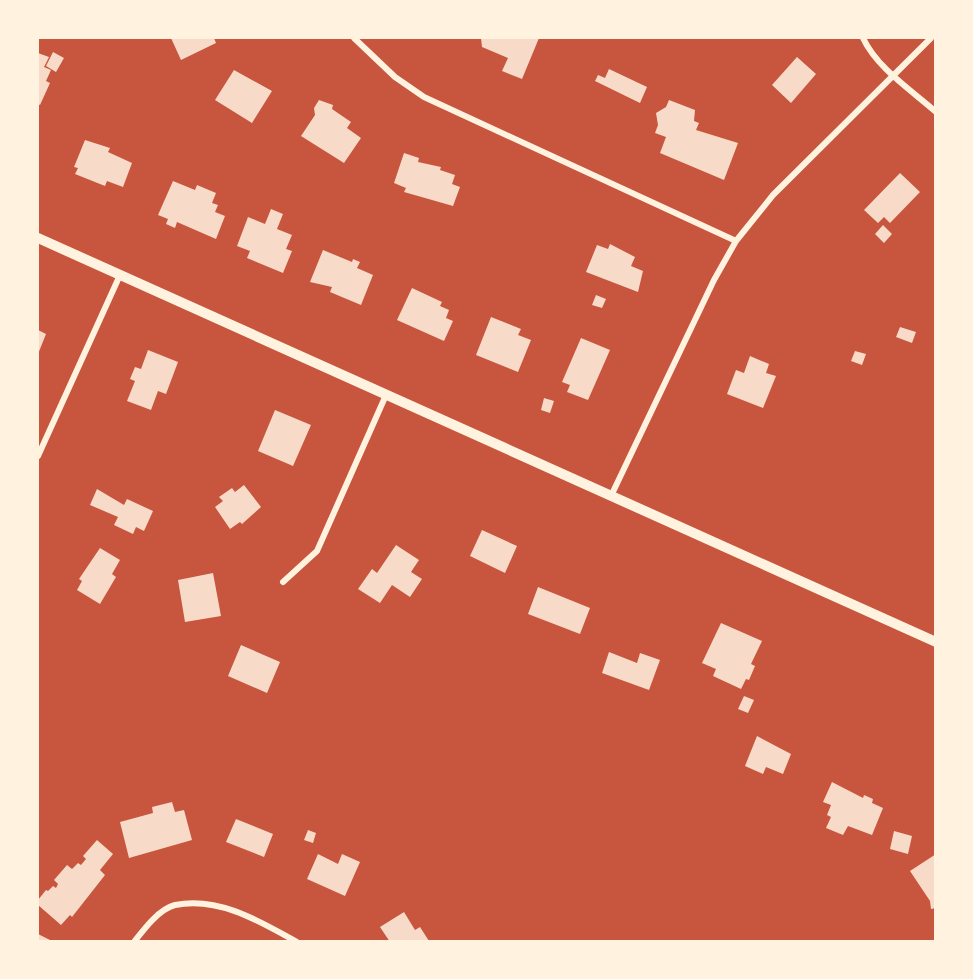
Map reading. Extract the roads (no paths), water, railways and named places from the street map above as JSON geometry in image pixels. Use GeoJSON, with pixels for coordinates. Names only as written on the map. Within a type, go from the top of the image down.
{"type":"FeatureCollection","features":[{"type":"Feature","properties":{"kind":"street"},"geometry":{"type":"LineString","coordinates":[[354,38],[395,77],[424,97],[736,241]]}},
{"type":"Feature","properties":{"kind":"street"},"geometry":{"type":"LineString","coordinates":[[863,38],[868,48],[893,75],[936,112]]}},
{"type":"Feature","properties":{"kind":"street"},"geometry":{"type":"LineString","coordinates":[[610,497],[714,280],[736,241],[774,195],[931,38]]}},
{"type":"Feature","properties":{"kind":"street"},"geometry":{"type":"LineString","coordinates":[[38,238],[936,642]]}},
{"type":"Feature","properties":{"kind":"street"},"geometry":{"type":"LineString","coordinates":[[38,456],[120,275]]}},
{"type":"Feature","properties":{"kind":"street"},"geometry":{"type":"LineString","coordinates":[[283,582],[317,551],[386,394]]}},
{"type":"Feature","properties":{"kind":"street"},"geometry":{"type":"LineString","coordinates":[[134,942],[150,922],[174,905],[211,906],[244,913],[297,942]]}}]}
